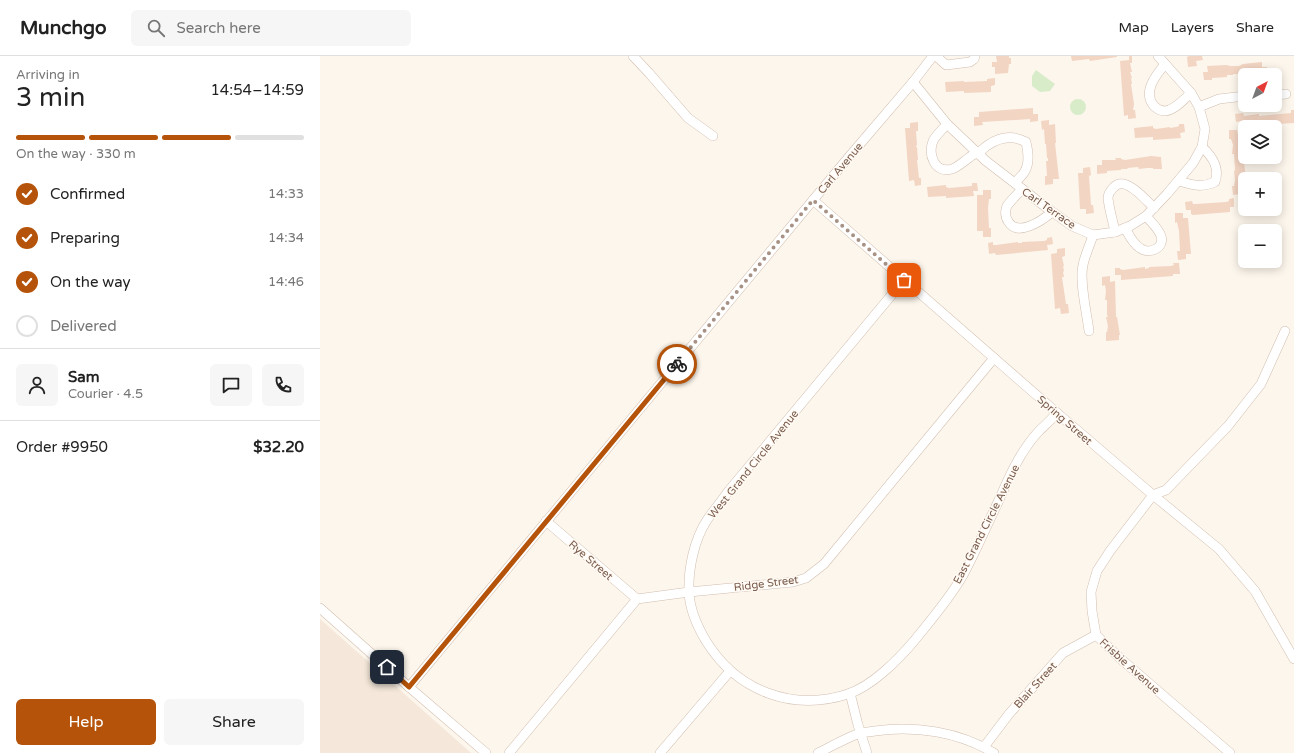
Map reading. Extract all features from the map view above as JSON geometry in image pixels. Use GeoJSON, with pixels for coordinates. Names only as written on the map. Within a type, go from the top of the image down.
{"type":"FeatureCollection","features":[{"type":"Feature","properties":{"kind":"street"},"geometry":{"type":"LineString","coordinates":[[633,56],[688,118],[713,136]]}},
{"type":"Feature","properties":{"kind":"street"},"geometry":{"type":"LineString","coordinates":[[934,56],[946,65],[970,62],[974,60],[976,56]]}},
{"type":"Feature","properties":{"kind":"street","name":"Carl Avenue"},"geometry":{"type":"LineString","coordinates":[[409,687],[934,56]]}},
{"type":"Feature","properties":{"kind":"street"},"geometry":{"type":"LineString","coordinates":[[1089,331],[1082,281],[1082,270],[1093,235],[1115,232],[1146,216],[1179,181],[1193,163],[1202,147],[1205,130],[1199,107],[1191,93],[1162,59],[1149,93],[1150,100],[1153,105],[1157,109],[1165,111],[1174,107],[1191,93]]}},
{"type":"Feature","properties":{"kind":"street","name":"Carl Terrace"},"geometry":{"type":"LineString","coordinates":[[913,82],[947,124],[978,153],[1052,212],[1072,226],[1093,235]]}},
{"type":"Feature","properties":{"kind":"street"},"geometry":{"type":"LineString","coordinates":[[1282,94],[1286,94]]}},
{"type":"Feature","properties":{"kind":"street"},"geometry":{"type":"LineString","coordinates":[[1199,107],[1219,99],[1238,97]]}},
{"type":"Feature","properties":{"kind":"street"},"geometry":{"type":"LineString","coordinates":[[947,124],[933,139],[931,148],[934,164],[944,170],[952,169],[998,140],[1011,137],[1019,139],[1026,142],[1028,157],[1025,171],[1007,206],[1006,219],[1010,224],[1016,227],[1029,226],[1040,222],[1052,212]]}},
{"type":"Feature","properties":{"kind":"street"},"geometry":{"type":"LineString","coordinates":[[1179,181],[1198,186],[1209,185],[1216,182],[1214,160],[1202,147]]}},
{"type":"Feature","properties":{"kind":"street"},"geometry":{"type":"LineString","coordinates":[[1115,232],[1108,197],[1116,185],[1127,185],[1135,190],[1154,208]]}},
{"type":"Feature","properties":{"kind":"street","name":"Spring Street"},"geometry":{"type":"LineString","coordinates":[[813,200],[1057,413],[1219,549],[1255,591],[1294,659]]}},
{"type":"Feature","properties":{"kind":"street"},"geometry":{"type":"LineString","coordinates":[[1125,228],[1134,243],[1141,249],[1147,251],[1154,250],[1162,244],[1162,237],[1146,216]]}},
{"type":"Feature","properties":{"kind":"street","name":"West Grand Circle Avenue"},"geometry":{"type":"LineString","coordinates":[[730,671],[714,653],[701,632],[692,609],[689,592],[692,558],[697,540],[706,521],[732,487],[904,280]]}},
{"type":"Feature","properties":{"kind":"street"},"geometry":{"type":"LineString","coordinates":[[1153,495],[1166,490],[1228,426],[1261,384],[1285,331]]}},
{"type":"Feature","properties":{"kind":"street","name":"Ridge Street"},"geometry":{"type":"LineString","coordinates":[[637,599],[689,592],[793,582],[806,578],[824,564],[994,358]]}},
{"type":"Feature","properties":{"kind":"street","name":"East Grand Circle Avenue"},"geometry":{"type":"LineString","coordinates":[[730,671],[757,689],[780,698],[806,700],[828,699],[850,693],[875,679],[901,656],[937,612],[962,576],[986,529],[1011,472],[1037,433],[1057,413]]}},
{"type":"Feature","properties":{"kind":"street","name":"Frisbie Avenue"},"geometry":{"type":"LineString","coordinates":[[1153,495],[1110,551],[1097,571],[1091,592],[1092,611],[1096,635],[1128,666],[1230,753]]}},
{"type":"Feature","properties":{"kind":"street","name":"Rye Street"},"geometry":{"type":"LineString","coordinates":[[546,521],[637,599]]}},
{"type":"Feature","properties":{"kind":"street"},"geometry":{"type":"LineString","coordinates":[[509,753],[637,599]]}},
{"type":"Feature","properties":{"kind":"street"},"geometry":{"type":"LineString","coordinates":[[320,608],[486,753]]}},
{"type":"Feature","properties":{"kind":"street","name":"Blair Street"},"geometry":{"type":"LineString","coordinates":[[984,747],[1009,714],[1063,653],[1096,635]]}},
{"type":"Feature","properties":{"kind":"street"},"geometry":{"type":"LineString","coordinates":[[660,753],[730,671]]}},
{"type":"Feature","properties":{"kind":"street"},"geometry":{"type":"LineString","coordinates":[[850,693],[867,753]]}},
{"type":"Feature","properties":{"kind":"street"},"geometry":{"type":"LineString","coordinates":[[818,753],[861,733],[885,729],[909,728],[935,731],[961,738],[984,747],[994,753]]}},
{"type":"Feature","properties":{"kind":"shaded area"},"geometry":{"type":"Polygon","coordinates":[[[320,619],[471,753],[320,753],[320,619]]]}},
{"type":"Feature","properties":{"kind":"green space"},"geometry":{"type":"Polygon","coordinates":[[[1036,70],[1055,84],[1050,91],[1040,92],[1032,86],[1032,76],[1036,70]]]}},
{"type":"Feature","properties":{"kind":"green space"},"geometry":{"type":"Polygon","coordinates":[[[1078,99],[1084,101],[1086,107],[1084,113],[1078,115],[1072,113],[1070,107],[1072,101],[1078,99]]]}},
{"type":"Feature","properties":{"kind":"building"},"geometry":{"type":"Polygon","coordinates":[[[996,56],[1009,56],[1009,58],[1011,58],[1008,73],[995,74],[995,67],[992,67],[992,62],[997,62],[996,56]]]}},
{"type":"Feature","properties":{"kind":"building"},"geometry":{"type":"Polygon","coordinates":[[[1071,56],[1117,57],[1090,61],[1089,59],[1072,61],[1071,56]]]}},
{"type":"Feature","properties":{"kind":"building"},"geometry":{"type":"Polygon","coordinates":[[[1129,56],[1132,56],[1132,63],[1130,63],[1132,72],[1130,72],[1132,78],[1133,110],[1135,110],[1136,118],[1128,119],[1128,115],[1124,116],[1120,61],[1129,60],[1129,56]]]}},
{"type":"Feature","properties":{"kind":"building"},"geometry":{"type":"Polygon","coordinates":[[[1202,56],[1203,60],[1196,61],[1197,66],[1188,67],[1187,57],[1202,56]]]}},
{"type":"Feature","properties":{"kind":"building"},"geometry":{"type":"Polygon","coordinates":[[[1262,62],[1262,67],[1267,68],[1238,68],[1238,74],[1227,75],[1227,77],[1212,78],[1212,80],[1204,80],[1203,72],[1208,72],[1207,66],[1239,66],[1243,64],[1262,62]]]}},
{"type":"Feature","properties":{"kind":"building"},"geometry":{"type":"Polygon","coordinates":[[[995,78],[995,85],[991,86],[991,92],[946,92],[945,82],[987,81],[987,79],[995,78]]]}},
{"type":"Feature","properties":{"kind":"building"},"geometry":{"type":"Polygon","coordinates":[[[1033,108],[1033,114],[1038,114],[1038,121],[1030,122],[1030,119],[982,122],[983,125],[974,126],[974,117],[979,117],[979,112],[1033,108]]]}},
{"type":"Feature","properties":{"kind":"building"},"geometry":{"type":"Polygon","coordinates":[[[1291,110],[1294,110],[1294,123],[1282,124],[1282,120],[1238,120],[1236,122],[1235,114],[1243,113],[1244,116],[1259,114],[1259,116],[1291,113],[1291,110]]]}},
{"type":"Feature","properties":{"kind":"building"},"geometry":{"type":"Polygon","coordinates":[[[1049,120],[1049,125],[1055,124],[1055,143],[1059,179],[1053,179],[1053,184],[1045,185],[1045,176],[1047,176],[1046,161],[1048,161],[1048,158],[1044,129],[1042,130],[1041,121],[1049,120]]]}},
{"type":"Feature","properties":{"kind":"building"},"geometry":{"type":"Polygon","coordinates":[[[918,122],[918,131],[916,131],[916,147],[921,185],[915,186],[914,180],[909,181],[905,128],[910,128],[910,123],[918,122]]]}},
{"type":"Feature","properties":{"kind":"building"},"geometry":{"type":"Polygon","coordinates":[[[1179,124],[1184,124],[1185,132],[1180,133],[1181,138],[1153,140],[1153,137],[1135,138],[1134,128],[1153,126],[1153,128],[1156,129],[1170,128],[1179,126],[1179,124]]]}},
{"type":"Feature","properties":{"kind":"building"},"geometry":{"type":"Polygon","coordinates":[[[1229,130],[1237,130],[1238,164],[1244,164],[1245,172],[1238,172],[1238,194],[1233,195],[1232,186],[1234,186],[1235,180],[1234,154],[1232,154],[1233,145],[1231,139],[1229,139],[1229,130]]]}},
{"type":"Feature","properties":{"kind":"building"},"geometry":{"type":"Polygon","coordinates":[[[1151,156],[1161,157],[1162,169],[1139,169],[1138,167],[1107,171],[1107,173],[1097,174],[1097,165],[1102,165],[1102,160],[1116,160],[1115,158],[1121,158],[1125,160],[1151,156]]]}},
{"type":"Feature","properties":{"kind":"building"},"geometry":{"type":"Polygon","coordinates":[[[1090,167],[1091,175],[1089,176],[1091,205],[1093,205],[1094,213],[1086,214],[1086,209],[1080,209],[1078,173],[1083,173],[1083,168],[1090,167]]]}},
{"type":"Feature","properties":{"kind":"building"},"geometry":{"type":"Polygon","coordinates":[[[972,183],[977,183],[978,191],[973,191],[974,196],[946,198],[946,196],[928,197],[927,187],[946,185],[946,187],[949,188],[972,186],[972,183]]]}},
{"type":"Feature","properties":{"kind":"building"},"geometry":{"type":"Polygon","coordinates":[[[983,190],[991,190],[991,199],[989,199],[988,208],[991,237],[983,237],[983,231],[977,231],[977,195],[983,195],[983,190]]]}},
{"type":"Feature","properties":{"kind":"building"},"geometry":{"type":"Polygon","coordinates":[[[1234,198],[1234,207],[1230,207],[1230,212],[1193,215],[1191,214],[1191,210],[1186,210],[1185,202],[1192,201],[1193,204],[1196,204],[1226,202],[1229,201],[1229,199],[1234,198]]]}},
{"type":"Feature","properties":{"kind":"building"},"geometry":{"type":"Polygon","coordinates":[[[1175,213],[1183,213],[1183,218],[1188,218],[1191,254],[1186,254],[1186,259],[1178,260],[1177,251],[1180,251],[1179,231],[1177,222],[1175,223],[1175,213]]]}},
{"type":"Feature","properties":{"kind":"building"},"geometry":{"type":"Polygon","coordinates":[[[1052,237],[1053,244],[1047,245],[1048,250],[996,255],[995,253],[989,254],[988,243],[993,242],[993,245],[996,245],[1044,241],[1047,240],[1047,238],[1052,237]]]}},
{"type":"Feature","properties":{"kind":"building"},"geometry":{"type":"Polygon","coordinates":[[[1065,248],[1065,256],[1062,257],[1064,277],[1062,277],[1066,304],[1068,304],[1069,313],[1061,314],[1060,308],[1055,309],[1051,254],[1057,253],[1057,249],[1065,248]]]}},
{"type":"Feature","properties":{"kind":"building"},"geometry":{"type":"Polygon","coordinates":[[[1173,263],[1179,263],[1180,274],[1173,274],[1173,276],[1121,280],[1121,275],[1115,275],[1115,268],[1120,268],[1123,270],[1145,267],[1145,269],[1149,267],[1171,266],[1174,265],[1173,263]]]}},
{"type":"Feature","properties":{"kind":"building"},"geometry":{"type":"Polygon","coordinates":[[[1110,276],[1110,282],[1115,281],[1116,317],[1120,335],[1119,340],[1106,341],[1108,326],[1106,317],[1108,317],[1107,300],[1105,300],[1106,291],[1105,285],[1102,286],[1102,277],[1110,276]]]}},
{"type":"Feature","properties":{"kind":"way so far"},"geometry":{"type":"LineString","coordinates":[[677,364],[813,200],[904,280]]}},
{"type":"Feature","properties":{"kind":"route"},"geometry":{"type":"LineString","coordinates":[[387,667],[409,687],[677,364]]}}]}
